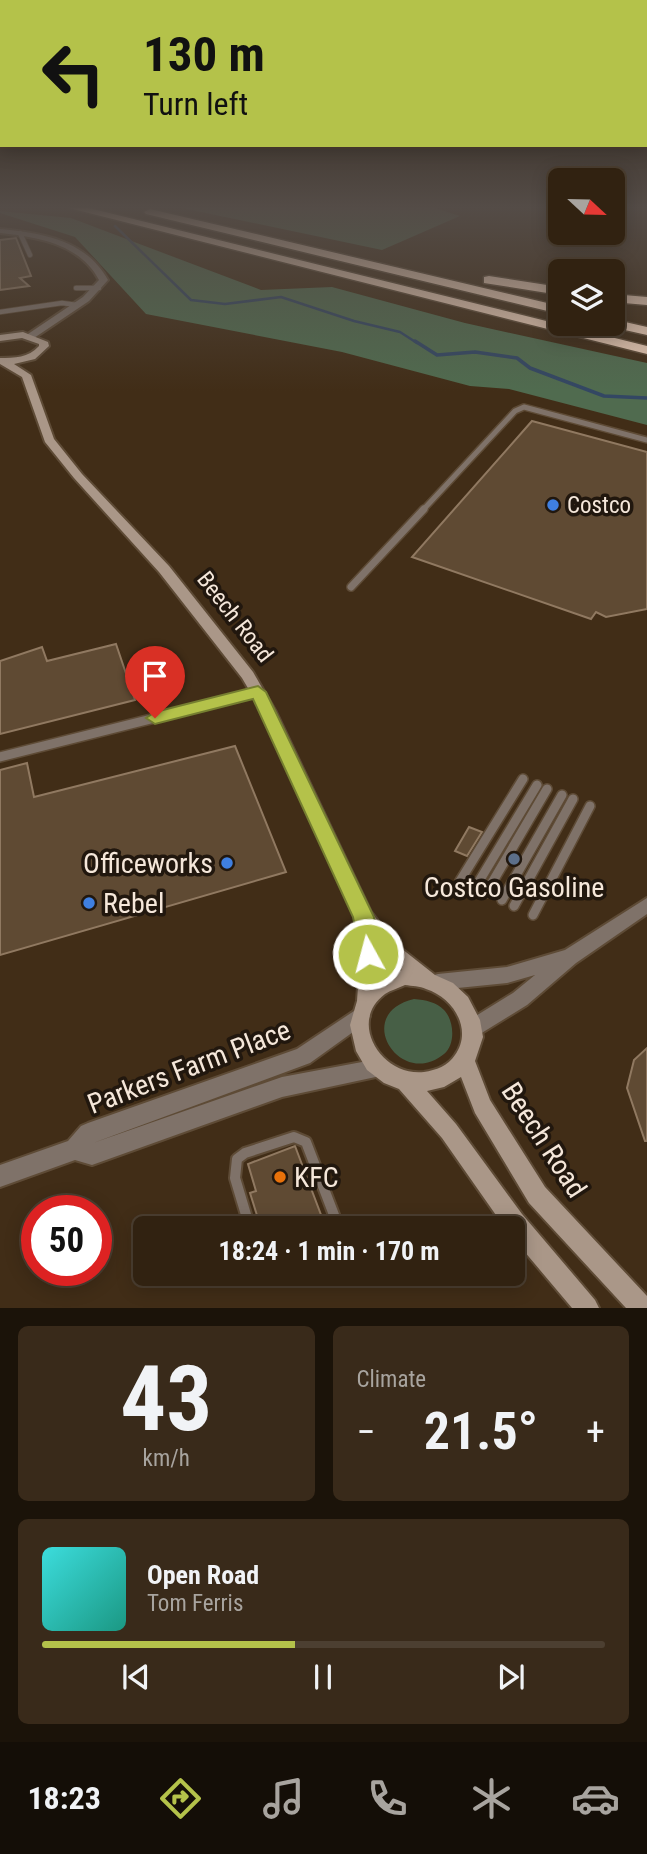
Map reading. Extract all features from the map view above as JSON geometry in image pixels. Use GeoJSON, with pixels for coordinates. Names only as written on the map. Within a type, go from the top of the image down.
{"type":"FeatureCollection","features":[{"type":"Feature","properties":{"kind":"highway"},"geometry":{"type":"LineString","coordinates":[[321,269],[647,350]]}},
{"type":"Feature","properties":{"kind":"highway"},"geometry":{"type":"LineString","coordinates":[[388,269],[548,307]]}},
{"type":"Feature","properties":{"kind":"highway"},"geometry":{"type":"LineString","coordinates":[[429,269],[548,289]]}},
{"type":"Feature","properties":{"kind":"highway"},"geometry":{"type":"LineString","coordinates":[[625,299],[647,301]]}},
{"type":"Feature","properties":{"kind":"highway"},"geometry":{"type":"LineString","coordinates":[[625,326],[647,331]]}},
{"type":"Feature","properties":{"kind":"main road"},"geometry":{"type":"LineString","coordinates":[[0,338],[31,336],[43,342],[44,346],[26,375],[1,361]]}},
{"type":"Feature","properties":{"kind":"main road"},"geometry":{"type":"LineString","coordinates":[[1,361],[20,360],[36,355]]}},
{"type":"Feature","properties":{"kind":"main road","name":"Beech Road"},"geometry":{"type":"LineString","coordinates":[[26,375],[49,440],[78,476],[164,569],[248,675],[363,917],[391,951],[433,981]]}},
{"type":"Feature","properties":{"kind":"main road","name":"Beech Road"},"geometry":{"type":"LineString","coordinates":[[363,917],[369,958],[363,1008]]}},
{"type":"Feature","properties":{"kind":"main road"},"geometry":{"type":"LineString","coordinates":[[406,1082],[436,1080],[459,1068],[470,1048],[472,1028],[462,1001],[433,981],[404,977],[382,985],[363,1008],[359,1034],[365,1052],[378,1068],[406,1082],[449,1131],[514,1222],[587,1308]]}},
{"type":"Feature","properties":{"kind":"main road","name":"Beech Road"},"geometry":{"type":"LineString","coordinates":[[464,1058],[482,1106],[537,1195],[642,1308]]}},
{"type":"Feature","properties":{"kind":"street"},"geometry":{"type":"LineString","coordinates":[[31,336],[99,288],[104,280],[99,269]]}},
{"type":"Feature","properties":{"kind":"street"},"geometry":{"type":"LineString","coordinates":[[472,1028],[520,999],[569,957],[647,905]]}},
{"type":"Feature","properties":{"kind":"street"},"geometry":{"type":"LineString","coordinates":[[433,981],[507,975],[569,957]]}},
{"type":"Feature","properties":{"kind":"street","name":"Parkers Farm Place"},"geometry":{"type":"LineString","coordinates":[[0,1175],[75,1149],[88,1133],[303,1056],[363,1008]]}},
{"type":"Feature","properties":{"kind":"street","name":"Parkers Farm Place"},"geometry":{"type":"LineString","coordinates":[[75,1149],[92,1154],[282,1087],[378,1068]]}},
{"type":"Feature","properties":{"kind":"lane"},"geometry":{"type":"LineString","coordinates":[[76,288],[99,288]]}},
{"type":"Feature","properties":{"kind":"lane"},"geometry":{"type":"LineString","coordinates":[[0,312],[62,303],[77,306]]}},
{"type":"Feature","properties":{"kind":"lane"},"geometry":{"type":"LineString","coordinates":[[351,587],[515,411],[524,407],[534,408],[647,440]]}},
{"type":"Feature","properties":{"kind":"lane"},"geometry":{"type":"LineString","coordinates":[[0,757],[258,692]]}},
{"type":"Feature","properties":{"kind":"lane"},"geometry":{"type":"LineString","coordinates":[[460,881],[523,779]]}},
{"type":"Feature","properties":{"kind":"lane"},"geometry":{"type":"LineString","coordinates":[[475,888],[537,785]]}},
{"type":"Feature","properties":{"kind":"lane"},"geometry":{"type":"LineString","coordinates":[[486,893],[547,789]]}},
{"type":"Feature","properties":{"kind":"lane"},"geometry":{"type":"LineString","coordinates":[[502,900],[562,795]]}},
{"type":"Feature","properties":{"kind":"lane"},"geometry":{"type":"LineString","coordinates":[[514,906],[573,799]]}},
{"type":"Feature","properties":{"kind":"lane"},"geometry":{"type":"LineString","coordinates":[[533,915],[590,806]]}},
{"type":"Feature","properties":{"kind":"lane"},"geometry":{"type":"LineString","coordinates":[[246,1216],[235,1178],[237,1158],[295,1137],[306,1142],[334,1216]]}},
{"type":"Feature","properties":{"kind":"green space"},"geometry":{"type":"Polygon","coordinates":[[[105,269],[206,269],[261,290],[332,287],[465,323],[647,363],[647,425],[509,389],[470,386],[342,352],[146,314],[105,269]]]}},
{"type":"Feature","properties":{"kind":"green space"},"geometry":{"type":"Polygon","coordinates":[[[414,999],[441,1007],[452,1026],[448,1050],[428,1063],[412,1063],[399,1056],[389,1046],[384,1032],[386,1019],[395,1007],[414,999]]]}},
{"type":"Feature","properties":{"kind":"building"},"geometry":{"type":"Polygon","coordinates":[[[0,269],[28,269],[31,276],[20,278],[29,286],[0,290],[0,269]]]}},
{"type":"Feature","properties":{"kind":"building","name":"Costco"},"geometry":{"type":"Polygon","coordinates":[[[532,421],[647,452],[647,609],[606,617],[596,612],[591,619],[412,557],[532,421]]]}},
{"type":"Feature","properties":{"kind":"building"},"geometry":{"type":"Polygon","coordinates":[[[116,644],[135,700],[0,734],[0,661],[42,647],[47,661],[116,644]]]}},
{"type":"Feature","properties":{"kind":"building"},"geometry":{"type":"Polygon","coordinates":[[[235,746],[286,872],[0,955],[0,770],[27,763],[34,797],[235,746]]]}},
{"type":"Feature","properties":{"kind":"building"},"geometry":{"type":"Polygon","coordinates":[[[469,827],[482,832],[467,856],[455,851],[469,827]]]}},
{"type":"Feature","properties":{"kind":"building"},"geometry":{"type":"Polygon","coordinates":[[[647,1048],[645,1141],[627,1088],[634,1060],[647,1048]]]}},
{"type":"Feature","properties":{"kind":"building","name":"KFC"},"geometry":{"type":"Polygon","coordinates":[[[295,1146],[321,1216],[257,1216],[250,1193],[256,1191],[248,1164],[295,1146]]]}},
{"type":"Feature","properties":{"kind":"waterway"},"geometry":{"type":"LineString","coordinates":[[159,269],[191,300],[225,304],[281,297],[354,321],[400,332],[417,343]]}},
{"type":"Feature","properties":{"kind":"waterway"},"geometry":{"type":"LineString","coordinates":[[415,341],[437,355],[475,352],[517,358],[530,368],[604,396],[647,398]]}},
{"type":"Feature","properties":{"kind":"place","name":"Costco"},"geometry":{"type":"Point","coordinates":[553,505]}},
{"type":"Feature","properties":{"kind":"place","name":"Costco Gasoline"},"geometry":{"type":"Point","coordinates":[514,859]}},
{"type":"Feature","properties":{"kind":"place","name":"Officeworks"},"geometry":{"type":"Point","coordinates":[227,863]}},
{"type":"Feature","properties":{"kind":"place","name":"Rebel"},"geometry":{"type":"Point","coordinates":[89,903]}},
{"type":"Feature","properties":{"kind":"place","name":"KFC"},"geometry":{"type":"Point","coordinates":[280,1177]}},
{"type":"Feature","properties":{"kind":"route"},"geometry":{"type":"LineString","coordinates":[[155,718],[258,692],[363,917],[368,954]]}}]}
